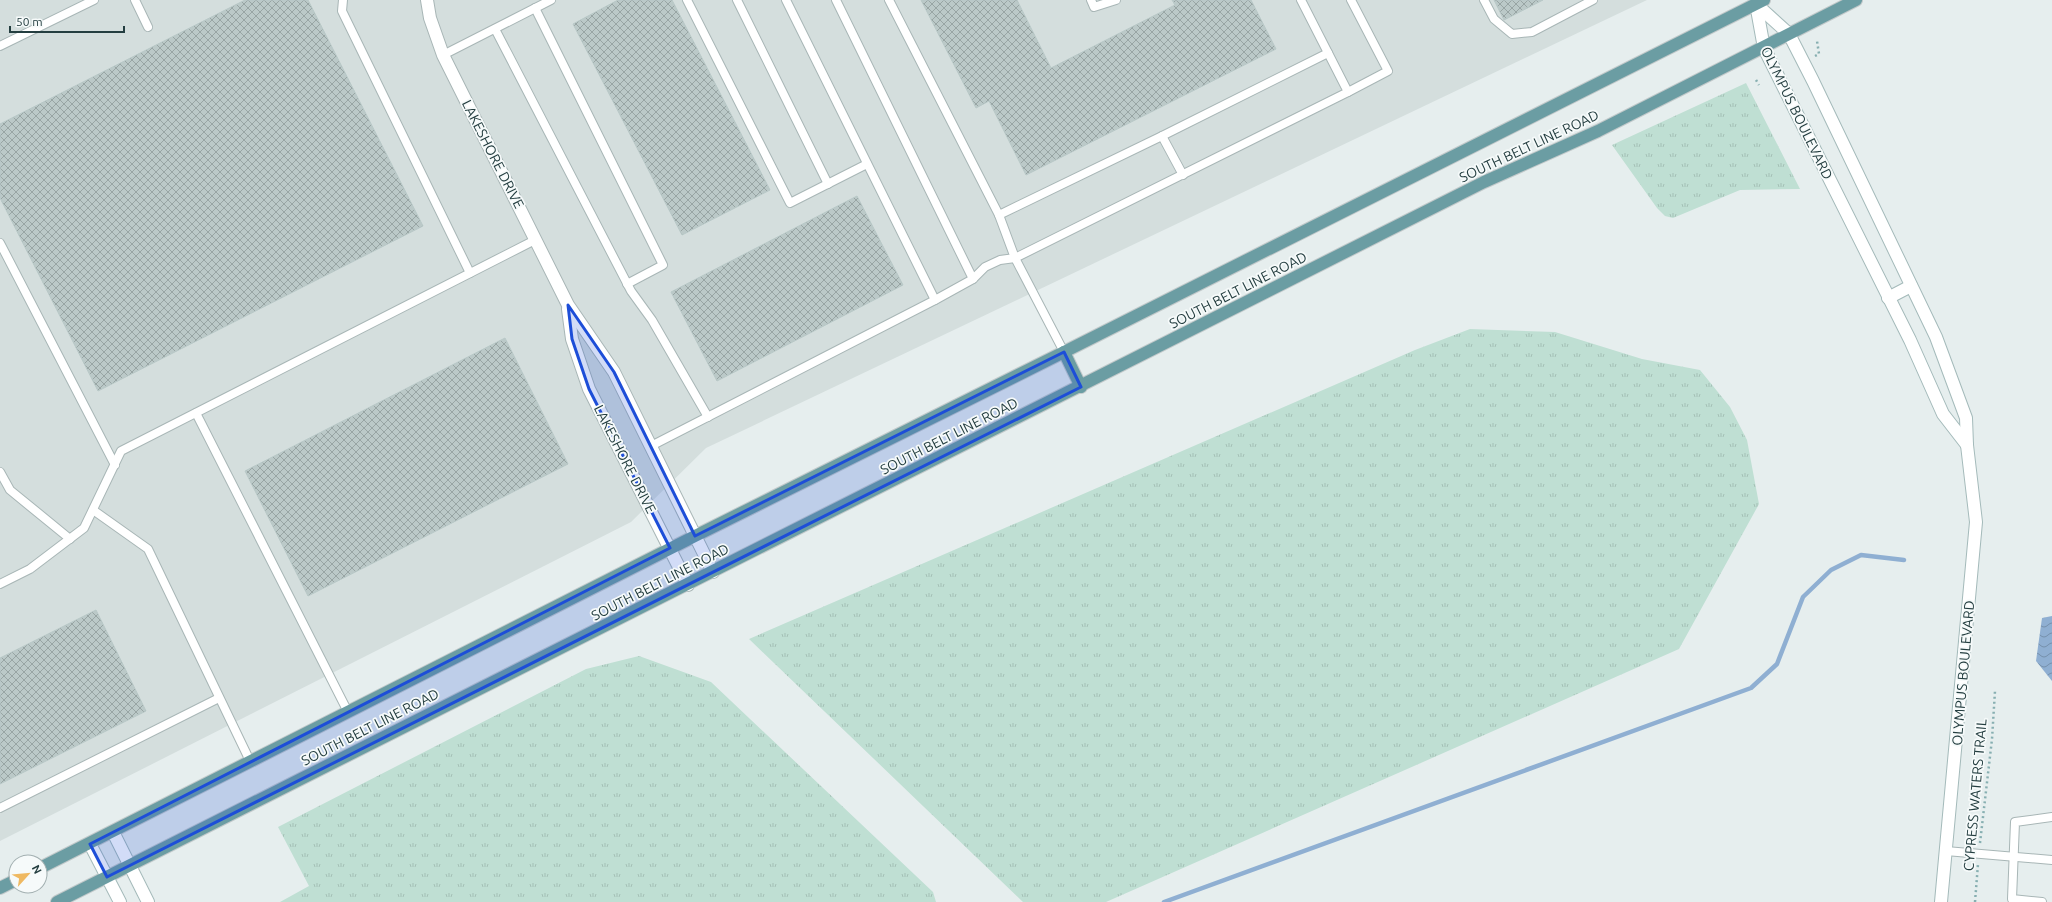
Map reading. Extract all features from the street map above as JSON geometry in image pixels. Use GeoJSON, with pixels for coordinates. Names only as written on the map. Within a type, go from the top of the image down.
{"type":"FeatureCollection","features":[{"type":"Feature","properties":{"kind":"main road","name":"SOUTH BELT LINE ROAD"},"geometry":{"type":"LineString","coordinates":[[57,902],[1081,387],[1484,182],[1598,131],[1856,0]]}},
{"type":"Feature","properties":{"kind":"main road","name":"SOUTH BELT LINE ROAD"},"geometry":{"type":"LineString","coordinates":[[48,864],[670,548],[1064,352],[1758,1]]}},
{"type":"Feature","properties":{"kind":"main road"},"geometry":{"type":"LineString","coordinates":[[1064,352],[1081,387]]}},
{"type":"Feature","properties":{"kind":"street","name":"LAKESHORE DRIVE"},"geometry":{"type":"LineString","coordinates":[[427,0],[430,18],[443,55],[535,240],[568,305],[614,372],[713,572]]}},
{"type":"Feature","properties":{"kind":"street","name":"OLYMPUS BOULEVARD"},"geometry":{"type":"LineString","coordinates":[[1758,1],[1789,34],[1936,337],[1966,418],[1967,445],[1976,522],[1942,902]]}},
{"type":"Feature","properties":{"kind":"street","name":"OLYMPUS BOULEVARD"},"geometry":{"type":"LineString","coordinates":[[1758,1],[1764,48],[1910,340],[1943,414],[1967,445]]}},
{"type":"Feature","properties":{"kind":"street"},"geometry":{"type":"LineString","coordinates":[[1888,298],[1911,286]]}},
{"type":"Feature","properties":{"kind":"street","name":"LAKESHORE DRIVE"},"geometry":{"type":"LineString","coordinates":[[568,305],[572,339],[589,389],[688,585]]}},
{"type":"Feature","properties":{"kind":"street"},"geometry":{"type":"LineString","coordinates":[[113,832],[148,902]]}},
{"type":"Feature","properties":{"kind":"street"},"geometry":{"type":"LineString","coordinates":[[90,844],[120,902]]}},
{"type":"Feature","properties":{"kind":"lane"},"geometry":{"type":"LineString","coordinates":[[0,46],[94,0]]}},
{"type":"Feature","properties":{"kind":"lane"},"geometry":{"type":"LineString","coordinates":[[135,0],[148,27]]}},
{"type":"Feature","properties":{"kind":"lane"},"geometry":{"type":"LineString","coordinates":[[343,0],[342,11],[470,273]]}},
{"type":"Feature","properties":{"kind":"lane"},"geometry":{"type":"LineString","coordinates":[[443,55],[551,0]]}},
{"type":"Feature","properties":{"kind":"lane"},"geometry":{"type":"LineString","coordinates":[[687,0],[790,203],[867,164]]}},
{"type":"Feature","properties":{"kind":"lane"},"geometry":{"type":"LineString","coordinates":[[737,0],[828,184]]}},
{"type":"Feature","properties":{"kind":"lane"},"geometry":{"type":"LineString","coordinates":[[786,0],[935,300]]}},
{"type":"Feature","properties":{"kind":"lane"},"geometry":{"type":"LineString","coordinates":[[836,0],[972,279]]}},
{"type":"Feature","properties":{"kind":"lane"},"geometry":{"type":"LineString","coordinates":[[889,0],[999,215],[1015,258],[1064,352]]}},
{"type":"Feature","properties":{"kind":"lane"},"geometry":{"type":"LineString","coordinates":[[1091,0],[1094,7],[1116,0]]}},
{"type":"Feature","properties":{"kind":"lane"},"geometry":{"type":"LineString","coordinates":[[1301,0],[1348,92]]}},
{"type":"Feature","properties":{"kind":"lane"},"geometry":{"type":"LineString","coordinates":[[651,446],[935,300],[972,279],[985,267],[1000,260],[1015,258],[1184,175],[1388,71],[1351,0]]}},
{"type":"Feature","properties":{"kind":"lane"},"geometry":{"type":"LineString","coordinates":[[1484,0],[1494,19],[1512,34],[1532,32],[1593,0]]}},
{"type":"Feature","properties":{"kind":"lane"},"geometry":{"type":"LineString","coordinates":[[535,8],[662,265],[627,284]]}},
{"type":"Feature","properties":{"kind":"lane"},"geometry":{"type":"LineString","coordinates":[[495,29],[627,284],[670,349],[708,417]]}},
{"type":"Feature","properties":{"kind":"lane"},"geometry":{"type":"LineString","coordinates":[[999,215],[1328,53]]}},
{"type":"Feature","properties":{"kind":"lane"},"geometry":{"type":"LineString","coordinates":[[1162,136],[1184,175]]}},
{"type":"Feature","properties":{"kind":"lane"},"geometry":{"type":"LineString","coordinates":[[0,584],[30,569],[84,528],[121,451],[535,240]]}},
{"type":"Feature","properties":{"kind":"lane"},"geometry":{"type":"LineString","coordinates":[[0,243],[115,465]]}},
{"type":"Feature","properties":{"kind":"lane"},"geometry":{"type":"LineString","coordinates":[[196,413],[348,712]]}},
{"type":"Feature","properties":{"kind":"lane"},"geometry":{"type":"LineString","coordinates":[[0,472],[10,490],[70,539]]}},
{"type":"Feature","properties":{"kind":"lane"},"geometry":{"type":"LineString","coordinates":[[93,510],[148,549],[250,761]]}},
{"type":"Feature","properties":{"kind":"lane"},"geometry":{"type":"LineString","coordinates":[[0,808],[220,698]]}},
{"type":"Feature","properties":{"kind":"lane"},"geometry":{"type":"LineString","coordinates":[[2042,902],[2012,899],[2016,822],[2052,817]]}},
{"type":"Feature","properties":{"kind":"lane"},"geometry":{"type":"LineString","coordinates":[[1946,851],[2013,858],[2052,860]]}},
{"type":"Feature","properties":{"kind":"path"},"geometry":{"type":"LineString","coordinates":[[1814,56],[1819,54],[1817,41]]}},
{"type":"Feature","properties":{"kind":"path"},"geometry":{"type":"LineString","coordinates":[[1756,80],[1759,85]]}},
{"type":"Feature","properties":{"kind":"path","name":"CYPRESS WATERS TRAIL"},"geometry":{"type":"LineString","coordinates":[[1975,902],[1995,691]]}},
{"type":"Feature","properties":{"kind":"highlighted area"},"geometry":{"type":"Polygon","coordinates":[[[568,305],[614,372],[695,536],[1064,352],[1081,387],[107,877],[90,844],[670,548],[589,389],[572,339],[568,305]]]}},
{"type":"Feature","properties":{"kind":"shaded area"},"geometry":{"type":"Polygon","coordinates":[[[0,0],[1647,0],[706,448],[631,522],[0,841],[0,0]]]}},
{"type":"Feature","properties":{"kind":"green space"},"geometry":{"type":"Polygon","coordinates":[[[1746,83],[1800,189],[1740,190],[1673,218],[1665,216],[1657,208],[1612,145],[1746,83]]]}},
{"type":"Feature","properties":{"kind":"green space"},"geometry":{"type":"Polygon","coordinates":[[[1470,329],[1555,332],[1642,359],[1700,370],[1730,407],[1747,440],[1759,504],[1679,649],[1106,902],[1023,902],[749,639],[1415,350],[1470,329]]]}},
{"type":"Feature","properties":{"kind":"green space"},"geometry":{"type":"Polygon","coordinates":[[[639,656],[711,682],[933,892],[936,902],[280,902],[309,886],[278,827],[586,669],[639,656]]]}},
{"type":"Feature","properties":{"kind":"water"},"geometry":{"type":"Polygon","coordinates":[[[2052,616],[2052,681],[2036,661],[2042,618],[2052,616]]]}},
{"type":"Feature","properties":{"kind":"building"},"geometry":{"type":"Polygon","coordinates":[[[245,0],[308,0],[423,226],[98,391],[0,198],[0,124],[245,0]]]}},
{"type":"Feature","properties":{"kind":"building"},"geometry":{"type":"Polygon","coordinates":[[[618,0],[672,0],[770,190],[682,235],[573,24],[618,0]]]}},
{"type":"Feature","properties":{"kind":"building"},"geometry":{"type":"Polygon","coordinates":[[[921,0],[1017,0],[1051,68],[1175,5],[1172,0],[1251,0],[1276,49],[1026,175],[989,101],[976,108],[921,0]]]}},
{"type":"Feature","properties":{"kind":"building"},"geometry":{"type":"Polygon","coordinates":[[[1494,0],[1543,0],[1504,20],[1494,0]]]}},
{"type":"Feature","properties":{"kind":"building"},"geometry":{"type":"Polygon","coordinates":[[[857,196],[903,285],[717,381],[671,292],[857,196]]]}},
{"type":"Feature","properties":{"kind":"building"},"geometry":{"type":"Polygon","coordinates":[[[505,338],[568,464],[308,596],[245,471],[505,338]]]}},
{"type":"Feature","properties":{"kind":"building"},"geometry":{"type":"Polygon","coordinates":[[[96,610],[146,711],[0,784],[0,658],[96,610]]]}},
{"type":"Feature","properties":{"kind":"waterway"},"geometry":{"type":"LineString","coordinates":[[1164,902],[1751,688],[1777,664],[1803,597],[1831,570],[1861,555],[1904,560]]}}]}
